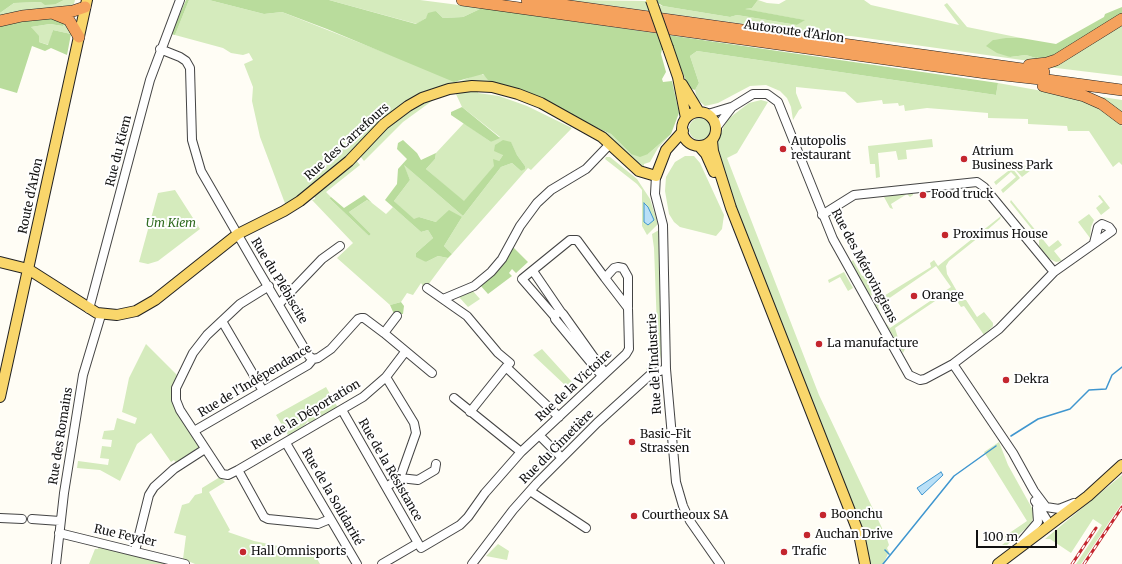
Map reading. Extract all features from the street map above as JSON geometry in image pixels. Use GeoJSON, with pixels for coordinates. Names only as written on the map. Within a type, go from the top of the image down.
{"type":"FeatureCollection","features":[{"type":"Feature","properties":{"kind":"highway","name":"Autoroute d'Arlon"},"geometry":{"type":"LineString","coordinates":[[462,0],[986,73],[1122,90]]}},
{"type":"Feature","properties":{"kind":"highway","name":"Autoroute d'Arlon"},"geometry":{"type":"LineString","coordinates":[[527,0],[1122,83]]}},
{"type":"Feature","properties":{"kind":"highway"},"geometry":{"type":"LineString","coordinates":[[3,21],[49,13],[86,4]]}},
{"type":"Feature","properties":{"kind":"highway"},"geometry":{"type":"LineString","coordinates":[[49,13],[69,20],[79,37]]}},
{"type":"Feature","properties":{"kind":"highway"},"geometry":{"type":"LineString","coordinates":[[1012,67],[1056,60],[1122,19]]}},
{"type":"Feature","properties":{"kind":"highway"},"geometry":{"type":"LineString","coordinates":[[986,73],[1084,96],[1102,104],[1122,119]]}},
{"type":"Feature","properties":{"kind":"main road"},"geometry":{"type":"LineString","coordinates":[[652,0],[678,77],[686,118]]}},
{"type":"Feature","properties":{"kind":"main road","name":"Route d'Arlon"},"geometry":{"type":"LineString","coordinates":[[0,397],[86,4]]}},
{"type":"Feature","properties":{"kind":"main road"},"geometry":{"type":"LineString","coordinates":[[678,77],[703,113]]}},
{"type":"Feature","properties":{"kind":"main road","name":"Rue des Carrefours"},"geometry":{"type":"LineString","coordinates":[[0,262],[28,269],[89,310],[101,315],[122,314],[149,304],[238,234],[284,211],[300,201],[349,161],[391,118],[414,102],[443,90],[460,87],[483,86],[518,94],[568,117],[610,144],[638,171],[656,176]]}},
{"type":"Feature","properties":{"kind":"main road"},"geometry":{"type":"LineString","coordinates":[[656,176],[666,150],[682,131],[682,126],[686,118],[694,112],[703,113],[714,119],[716,128],[712,140],[713,151],[731,208]]}},
{"type":"Feature","properties":{"kind":"main road"},"geometry":{"type":"LineString","coordinates":[[682,131],[706,154],[731,208],[859,534],[865,564]]}},
{"type":"Feature","properties":{"kind":"main road"},"geometry":{"type":"LineString","coordinates":[[662,159],[680,146],[712,140]]}},
{"type":"Feature","properties":{"kind":"main road"},"geometry":{"type":"LineString","coordinates":[[999,563],[1088,496],[1122,465]]}},
{"type":"Feature","properties":{"kind":"street","name":"Rue du Kiem"},"geometry":{"type":"LineString","coordinates":[[89,310],[143,102],[160,49],[180,0]]}},
{"type":"Feature","properties":{"kind":"street","name":"Rue du Plébiscite"},"geometry":{"type":"LineString","coordinates":[[160,49],[180,57],[186,61],[190,68],[191,131],[195,154],[201,170],[268,286],[313,359]]}},
{"type":"Feature","properties":{"kind":"street","name":"Rue des Mérovingiens"},"geometry":{"type":"LineString","coordinates":[[716,128],[732,107],[746,97],[760,93],[773,97],[778,102],[822,215],[863,295],[909,375],[920,380],[925,379],[953,364],[999,329],[1054,272],[1094,243]]}},
{"type":"Feature","properties":{"kind":"street","name":"Rue des Mérovingiens"},"geometry":{"type":"LineString","coordinates":[[703,113],[732,107]]}},
{"type":"Feature","properties":{"kind":"street"},"geometry":{"type":"LineString","coordinates":[[443,299],[474,286],[491,272],[502,259],[520,226],[537,203],[551,190],[586,169],[610,144]]}},
{"type":"Feature","properties":{"kind":"street","name":"Rue de l'Industrie"},"geometry":{"type":"LineString","coordinates":[[656,176],[655,194],[663,225],[666,369],[676,482],[683,506],[690,521],[720,564]]}},
{"type":"Feature","properties":{"kind":"street"},"geometry":{"type":"LineString","coordinates":[[822,215],[854,195],[977,182],[984,187],[1054,272]]}},
{"type":"Feature","properties":{"kind":"street"},"geometry":{"type":"LineString","coordinates":[[558,314],[535,294],[522,279],[570,240],[575,239],[628,308]]}},
{"type":"Feature","properties":{"kind":"street"},"geometry":{"type":"LineString","coordinates":[[279,304],[322,260],[340,246]]}},
{"type":"Feature","properties":{"kind":"street","name":"Rue de la Victoire"},"geometry":{"type":"LineString","coordinates":[[418,543],[421,548],[460,525],[467,518],[485,493],[521,452],[626,354],[629,349],[628,277],[623,268],[614,268],[605,278]]}},
{"type":"Feature","properties":{"kind":"street"},"geometry":{"type":"LineString","coordinates":[[533,270],[558,314],[604,374]]}},
{"type":"Feature","properties":{"kind":"street"},"geometry":{"type":"LineString","coordinates":[[268,286],[240,304],[207,335],[193,353],[176,388],[176,400],[180,410],[221,472],[225,475],[234,472],[264,517],[268,519],[318,524],[330,519]]}},
{"type":"Feature","properties":{"kind":"street"},"geometry":{"type":"LineString","coordinates":[[535,294],[544,287]]}},
{"type":"Feature","properties":{"kind":"street"},"geometry":{"type":"LineString","coordinates":[[427,288],[467,316],[498,353],[510,363],[470,412]]}},
{"type":"Feature","properties":{"kind":"street","name":"Rue des Romains"},"geometry":{"type":"LineString","coordinates":[[56,564],[60,521],[83,375],[101,315]]}},
{"type":"Feature","properties":{"kind":"street"},"geometry":{"type":"LineString","coordinates":[[397,316],[384,332],[405,352],[432,373]]}},
{"type":"Feature","properties":{"kind":"street","name":"Rue de l'Indépendance"},"geometry":{"type":"LineString","coordinates":[[194,431],[308,365],[313,359],[318,358],[331,349],[358,319],[364,318],[384,332]]}},
{"type":"Feature","properties":{"kind":"street"},"geometry":{"type":"LineString","coordinates":[[222,321],[263,391]]}},
{"type":"Feature","properties":{"kind":"street","name":"Rue de la Déportation"},"geometry":{"type":"LineString","coordinates":[[234,472],[363,397],[386,377],[405,352]]}},
{"type":"Feature","properties":{"kind":"street"},"geometry":{"type":"LineString","coordinates":[[953,364],[1006,443],[1034,491],[1046,508],[1053,523]]}},
{"type":"Feature","properties":{"kind":"street"},"geometry":{"type":"LineString","coordinates":[[506,367],[559,417]]}},
{"type":"Feature","properties":{"kind":"street","name":"Rue du Cimetière"},"geometry":{"type":"LineString","coordinates":[[475,562],[513,510],[562,458],[597,423],[651,374],[666,369]]}},
{"type":"Feature","properties":{"kind":"street"},"geometry":{"type":"LineString","coordinates":[[386,377],[414,423],[416,433],[400,478],[386,487]]}},
{"type":"Feature","properties":{"kind":"street"},"geometry":{"type":"LineString","coordinates":[[454,398],[521,452]]}},
{"type":"Feature","properties":{"kind":"street","name":"Rue de la Résistance"},"geometry":{"type":"LineString","coordinates":[[342,410],[418,543]]}},
{"type":"Feature","properties":{"kind":"street","name":"Rue de la Victoire"},"geometry":{"type":"LineString","coordinates":[[539,435],[562,458]]}},
{"type":"Feature","properties":{"kind":"street","name":"Rue de la Solidarité"},"geometry":{"type":"LineString","coordinates":[[286,443],[357,564]]}},
{"type":"Feature","properties":{"kind":"street"},"geometry":{"type":"LineString","coordinates":[[999,563],[1008,552],[1028,535],[1038,522],[1038,511],[1030,493],[1015,467],[1006,443]]}},
{"type":"Feature","properties":{"kind":"street"},"geometry":{"type":"LineString","coordinates":[[135,551],[149,496],[154,486],[174,469],[205,448]]}},
{"type":"Feature","properties":{"kind":"street"},"geometry":{"type":"LineString","coordinates":[[400,478],[418,480],[435,470],[436,464]]}},
{"type":"Feature","properties":{"kind":"street"},"geometry":{"type":"LineString","coordinates":[[530,491],[586,528]]}},
{"type":"Feature","properties":{"kind":"street"},"geometry":{"type":"LineString","coordinates":[[1030,493],[1053,523]]}},
{"type":"Feature","properties":{"kind":"street"},"geometry":{"type":"LineString","coordinates":[[1046,508],[1059,509],[1088,496]]}},
{"type":"Feature","properties":{"kind":"street"},"geometry":{"type":"LineString","coordinates":[[0,518],[22,519]]}},
{"type":"Feature","properties":{"kind":"street"},"geometry":{"type":"LineString","coordinates":[[32,519],[60,521]]}},
{"type":"Feature","properties":{"kind":"street","name":"Rue Feyder"},"geometry":{"type":"LineString","coordinates":[[59,533],[185,564]]}},
{"type":"Feature","properties":{"kind":"street"},"geometry":{"type":"LineString","coordinates":[[382,564],[392,562],[418,543]]}},
{"type":"Feature","properties":{"kind":"green space"},"geometry":{"type":"Polygon","coordinates":[[[0,0],[64,0],[56,4],[45,5],[41,2],[14,3],[0,13],[0,0]]]}},
{"type":"Feature","properties":{"kind":"green space"},"geometry":{"type":"Polygon","coordinates":[[[64,0],[75,0],[74,4],[69,6],[53,7],[0,17],[0,13],[14,3],[41,2],[56,4],[64,0]]]}},
{"type":"Feature","properties":{"kind":"green space"},"geometry":{"type":"Polygon","coordinates":[[[186,0],[189,0],[175,35],[171,34],[186,0]]]}},
{"type":"Feature","properties":{"kind":"green space"},"geometry":{"type":"Polygon","coordinates":[[[189,0],[209,0],[264,14],[282,12],[459,82],[480,73],[499,84],[433,90],[286,206],[260,137],[252,101],[253,87],[244,64],[253,60],[249,53],[243,55],[231,53],[223,48],[175,35],[189,0]]]}},
{"type":"Feature","properties":{"kind":"green space"},"geometry":{"type":"Polygon","coordinates":[[[209,0],[329,0],[416,24],[426,18],[428,13],[436,11],[443,18],[463,17],[482,8],[998,83],[996,95],[697,51],[690,56],[699,83],[695,90],[689,88],[673,49],[662,49],[661,54],[666,72],[662,79],[663,82],[672,81],[679,113],[671,134],[648,154],[640,157],[631,154],[611,134],[488,80],[483,74],[454,82],[327,29],[282,12],[264,14],[209,0]]]}},
{"type":"Feature","properties":{"kind":"green space"},"geometry":{"type":"Polygon","coordinates":[[[329,0],[420,0],[482,8],[463,17],[443,18],[436,11],[417,24],[329,0]]]}},
{"type":"Feature","properties":{"kind":"green space"},"geometry":{"type":"Polygon","coordinates":[[[570,0],[646,1],[663,6],[730,17],[737,15],[797,25],[804,20],[743,9],[752,8],[758,0],[767,3],[779,4],[786,0],[864,0],[871,5],[959,25],[944,5],[947,3],[967,27],[1021,38],[993,40],[1010,57],[1026,55],[1036,58],[1063,52],[1036,62],[851,36],[831,36],[570,0]]]}},
{"type":"Feature","properties":{"kind":"green space"},"geometry":{"type":"Polygon","coordinates":[[[657,0],[758,0],[752,8],[745,9],[805,20],[797,25],[737,15],[730,17],[663,6],[658,3],[657,0]]]}},
{"type":"Feature","properties":{"kind":"green space"},"geometry":{"type":"Polygon","coordinates":[[[1122,7],[1122,14],[1063,52],[1046,57],[1036,58],[1026,55],[1010,57],[997,53],[986,46],[993,40],[1006,38],[1021,38],[1056,44],[1104,17],[1105,14],[1122,7]]]}},
{"type":"Feature","properties":{"kind":"green space"},"geometry":{"type":"Polygon","coordinates":[[[49,17],[65,23],[63,26],[50,24],[31,27],[39,36],[39,42],[48,45],[53,30],[71,34],[67,55],[51,48],[45,51],[32,46],[17,93],[0,88],[0,26],[49,17]]]}},
{"type":"Feature","properties":{"kind":"green space"},"geometry":{"type":"Polygon","coordinates":[[[65,23],[71,34],[53,30],[49,45],[39,42],[31,27],[50,24],[63,26],[65,23]]]}},
{"type":"Feature","properties":{"kind":"green space"},"geometry":{"type":"Polygon","coordinates":[[[1122,24],[1122,76],[1048,67],[1122,24]]]}},
{"type":"Feature","properties":{"kind":"green space"},"geometry":{"type":"Polygon","coordinates":[[[697,51],[996,95],[998,83],[1070,96],[1090,103],[1115,118],[1122,126],[1122,165],[1119,162],[1113,167],[1089,131],[1068,131],[1067,126],[1028,124],[1028,119],[988,118],[988,113],[927,108],[905,111],[904,105],[899,106],[898,103],[883,104],[882,100],[857,103],[845,92],[796,87],[796,93],[802,108],[793,120],[791,107],[787,98],[780,91],[766,85],[750,86],[718,103],[705,106],[697,99],[695,90],[699,83],[690,56],[697,51]]]}},
{"type":"Feature","properties":{"kind":"green space"},"geometry":{"type":"Polygon","coordinates":[[[478,90],[478,93],[499,96],[527,106],[572,128],[531,170],[528,168],[452,254],[444,246],[462,217],[436,222],[419,217],[414,220],[394,201],[410,180],[403,164],[463,216],[501,167],[512,163],[521,171],[525,166],[511,143],[499,161],[464,202],[426,169],[435,159],[436,153],[464,123],[491,142],[500,137],[462,107],[455,92],[478,90]]]}},
{"type":"Feature","properties":{"kind":"green space"},"geometry":{"type":"Polygon","coordinates":[[[1102,97],[1122,100],[1122,117],[1101,101],[1102,97]]]}},
{"type":"Feature","properties":{"kind":"green space"},"geometry":{"type":"Polygon","coordinates":[[[436,98],[403,122],[364,161],[360,156],[381,132],[414,105],[436,98]]]}},
{"type":"Feature","properties":{"kind":"green space"},"geometry":{"type":"Polygon","coordinates":[[[761,100],[768,102],[737,153],[727,158],[819,395],[882,528],[883,536],[887,539],[889,545],[887,548],[889,552],[883,564],[868,564],[727,189],[716,147],[723,128],[728,119],[749,103],[761,100]]]}},
{"type":"Feature","properties":{"kind":"green space"},"geometry":{"type":"Polygon","coordinates":[[[462,107],[500,138],[491,142],[451,115],[451,112],[462,107]]]}},
{"type":"Feature","properties":{"kind":"green space"},"geometry":{"type":"Polygon","coordinates":[[[700,118],[708,121],[711,129],[708,137],[700,140],[692,137],[689,129],[692,121],[700,118]]]}},
{"type":"Feature","properties":{"kind":"green space"},"geometry":{"type":"Polygon","coordinates":[[[590,126],[611,134],[631,154],[648,154],[671,134],[658,148],[650,162],[644,164],[644,168],[638,166],[590,126]]]}},
{"type":"Feature","properties":{"kind":"green space"},"geometry":{"type":"Polygon","coordinates":[[[932,139],[933,147],[906,150],[907,159],[898,160],[896,151],[878,153],[880,177],[876,178],[875,164],[870,164],[868,146],[932,139]]]}},
{"type":"Feature","properties":{"kind":"green space"},"geometry":{"type":"Polygon","coordinates":[[[403,140],[417,153],[421,160],[436,153],[435,159],[426,169],[464,201],[494,166],[493,159],[499,161],[503,155],[494,151],[495,145],[503,140],[511,142],[517,155],[525,166],[525,169],[521,171],[512,163],[501,167],[463,216],[404,165],[410,180],[394,201],[414,219],[419,217],[436,222],[449,210],[462,217],[444,246],[452,254],[448,258],[438,256],[426,262],[416,257],[416,253],[433,238],[428,230],[421,232],[385,200],[397,184],[398,169],[407,159],[397,149],[398,143],[403,140]]]}},
{"type":"Feature","properties":{"kind":"green space"},"geometry":{"type":"Polygon","coordinates":[[[685,156],[694,156],[700,163],[724,215],[722,229],[716,236],[680,227],[674,222],[669,214],[665,191],[666,177],[675,162],[685,156]]]}},
{"type":"Feature","properties":{"kind":"green space"},"geometry":{"type":"Polygon","coordinates":[[[606,157],[610,157],[637,179],[650,199],[658,224],[647,235],[642,226],[642,190],[637,184],[605,159],[606,157]]]}},
{"type":"Feature","properties":{"kind":"green space"},"geometry":{"type":"Polygon","coordinates":[[[356,160],[360,165],[326,192],[331,197],[329,198],[369,236],[371,234],[349,212],[367,200],[386,214],[393,207],[421,232],[428,230],[433,238],[416,253],[426,262],[438,256],[448,258],[425,289],[421,283],[413,295],[407,293],[401,302],[390,305],[337,258],[353,243],[312,200],[315,199],[314,194],[356,160]]]}},
{"type":"Feature","properties":{"kind":"green space"},"geometry":{"type":"Polygon","coordinates":[[[1039,164],[1022,177],[1013,167],[1014,167],[1039,164]]]}},
{"type":"Feature","properties":{"kind":"green space"},"geometry":{"type":"Polygon","coordinates":[[[1012,168],[1020,178],[1003,193],[1001,190],[1016,177],[1011,172],[996,185],[994,182],[1012,168]]]}},
{"type":"Feature","properties":{"kind":"green space","name":"Um Kiem"},"geometry":{"type":"Polygon","coordinates":[[[175,190],[200,229],[158,261],[148,264],[139,262],[158,193],[175,190]]]}},
{"type":"Feature","properties":{"kind":"green space"},"geometry":{"type":"Polygon","coordinates":[[[913,192],[913,195],[910,197],[907,194],[891,204],[893,209],[890,208],[884,197],[913,192]]]}},
{"type":"Feature","properties":{"kind":"green space"},"geometry":{"type":"Polygon","coordinates":[[[364,195],[372,203],[367,200],[349,212],[371,234],[369,236],[329,198],[331,197],[344,208],[364,195]]]}},
{"type":"Feature","properties":{"kind":"green space"},"geometry":{"type":"Polygon","coordinates":[[[1100,195],[1110,208],[1101,215],[1096,208],[1103,202],[1098,196],[1100,195]]]}},
{"type":"Feature","properties":{"kind":"green space"},"geometry":{"type":"Polygon","coordinates":[[[1011,200],[1049,247],[1058,240],[1062,245],[1054,251],[1062,261],[1056,262],[1048,258],[1039,246],[1039,238],[1010,202],[1011,200]]]}},
{"type":"Feature","properties":{"kind":"green space"},"geometry":{"type":"Polygon","coordinates":[[[1089,214],[1094,220],[1091,227],[1090,238],[1078,222],[1089,214]]]}},
{"type":"Feature","properties":{"kind":"green space"},"geometry":{"type":"Polygon","coordinates":[[[1001,216],[1000,219],[949,261],[946,266],[947,274],[962,300],[966,300],[977,317],[984,312],[993,323],[993,326],[984,335],[964,306],[961,307],[950,291],[895,328],[898,338],[905,349],[903,353],[885,322],[890,328],[951,287],[936,266],[878,306],[881,315],[874,302],[931,267],[930,263],[934,260],[938,266],[1001,216]]]}},
{"type":"Feature","properties":{"kind":"green space"},"geometry":{"type":"Polygon","coordinates":[[[659,230],[661,354],[660,359],[647,370],[646,369],[657,358],[658,354],[654,248],[652,234],[659,230]]]}},
{"type":"Feature","properties":{"kind":"green space"},"geometry":{"type":"Polygon","coordinates":[[[513,247],[528,262],[516,273],[512,269],[509,273],[512,276],[488,294],[480,285],[513,247]]]}},
{"type":"Feature","properties":{"kind":"green space"},"geometry":{"type":"Polygon","coordinates":[[[853,260],[862,276],[870,275],[880,291],[878,292],[875,289],[871,292],[872,295],[870,296],[851,262],[853,260]]]}},
{"type":"Feature","properties":{"kind":"green space"},"geometry":{"type":"Polygon","coordinates":[[[844,272],[853,288],[848,291],[840,277],[829,283],[828,280],[844,272]]]}},
{"type":"Feature","properties":{"kind":"green space"},"geometry":{"type":"Polygon","coordinates":[[[472,290],[480,299],[468,307],[459,297],[472,290]]]}},
{"type":"Feature","properties":{"kind":"green space"},"geometry":{"type":"Polygon","coordinates":[[[401,302],[404,306],[403,314],[394,314],[390,305],[401,302]]]}},
{"type":"Feature","properties":{"kind":"green space"},"geometry":{"type":"Polygon","coordinates":[[[146,344],[177,375],[175,383],[176,410],[198,445],[198,448],[176,463],[174,460],[171,462],[151,433],[137,444],[120,481],[100,470],[77,468],[78,461],[108,465],[109,459],[100,458],[102,446],[111,447],[112,440],[102,439],[104,431],[114,430],[117,418],[135,424],[137,418],[122,412],[129,378],[146,344]]]}},
{"type":"Feature","properties":{"kind":"green space"},"geometry":{"type":"Polygon","coordinates":[[[542,349],[572,382],[566,386],[533,355],[542,349]]]}},
{"type":"Feature","properties":{"kind":"green space"},"geometry":{"type":"Polygon","coordinates":[[[326,387],[338,408],[309,423],[308,421],[301,430],[289,437],[276,415],[326,387]]]}},
{"type":"Feature","properties":{"kind":"green space"},"geometry":{"type":"Polygon","coordinates":[[[999,442],[1008,465],[1033,510],[1034,515],[1031,524],[1007,545],[1002,545],[1007,541],[1005,536],[1027,521],[984,452],[999,442]]]}},
{"type":"Feature","properties":{"kind":"green space"},"geometry":{"type":"Polygon","coordinates":[[[1122,475],[1122,503],[1081,564],[1076,564],[1102,525],[1093,519],[1071,553],[1050,539],[1045,539],[1122,475]]]}},
{"type":"Feature","properties":{"kind":"green space"},"geometry":{"type":"Polygon","coordinates":[[[220,477],[225,482],[209,492],[230,530],[228,532],[254,541],[278,546],[278,549],[304,553],[316,557],[320,564],[195,564],[183,559],[186,536],[174,533],[182,505],[189,503],[195,495],[202,493],[202,488],[220,477]]]}},
{"type":"Feature","properties":{"kind":"green space"},"geometry":{"type":"Polygon","coordinates":[[[100,542],[185,564],[89,564],[95,549],[98,549],[100,542]]]}},
{"type":"Feature","properties":{"kind":"green space"},"geometry":{"type":"Polygon","coordinates":[[[498,544],[509,551],[507,560],[486,556],[498,544]]]}},
{"type":"Feature","properties":{"kind":"water"},"geometry":{"type":"Polygon","coordinates":[[[644,203],[648,207],[654,220],[648,225],[644,222],[644,203]]]}},
{"type":"Feature","properties":{"kind":"water"},"geometry":{"type":"Polygon","coordinates":[[[941,472],[943,475],[922,495],[917,488],[941,472]]]}},
{"type":"Feature","properties":{"kind":"waterway"},"geometry":{"type":"LineString","coordinates":[[1011,436],[1038,419],[1070,409],[1089,390],[1106,389],[1112,375],[1122,367]]}},
{"type":"Feature","properties":{"kind":"waterway"},"geometry":{"type":"LineString","coordinates":[[883,564],[954,476],[996,446]]}},
{"type":"Feature","properties":{"kind":"waterway"},"geometry":{"type":"LineString","coordinates":[[885,550],[889,554]]}},
{"type":"Feature","properties":{"kind":"railway"},"geometry":{"type":"LineString","coordinates":[[1084,564],[1122,507]]}},
{"type":"Feature","properties":{"kind":"railway"},"geometry":{"type":"LineString","coordinates":[[1072,564],[1096,528]]}},
{"type":"Feature","properties":{"kind":"place","name":"Autopolis restaurant"},"geometry":{"type":"Point","coordinates":[783,149]}},
{"type":"Feature","properties":{"kind":"place","name":"Atrium Business Park"},"geometry":{"type":"Point","coordinates":[964,159]}},
{"type":"Feature","properties":{"kind":"place","name":"Food truck"},"geometry":{"type":"Point","coordinates":[923,195]}},
{"type":"Feature","properties":{"kind":"place","name":"Proximus House"},"geometry":{"type":"Point","coordinates":[945,235]}},
{"type":"Feature","properties":{"kind":"place","name":"Orange"},"geometry":{"type":"Point","coordinates":[914,296]}},
{"type":"Feature","properties":{"kind":"place","name":"La manufacture"},"geometry":{"type":"Point","coordinates":[819,344]}},
{"type":"Feature","properties":{"kind":"place","name":"Dekra"},"geometry":{"type":"Point","coordinates":[1006,380]}},
{"type":"Feature","properties":{"kind":"place","name":"Basic-Fit Strassen"},"geometry":{"type":"Point","coordinates":[632,442]}},
{"type":"Feature","properties":{"kind":"place","name":"Boonchu"},"geometry":{"type":"Point","coordinates":[823,515]}},
{"type":"Feature","properties":{"kind":"place","name":"Courtheoux SA"},"geometry":{"type":"Point","coordinates":[634,516]}},
{"type":"Feature","properties":{"kind":"place","name":"Auchan Drive"},"geometry":{"type":"Point","coordinates":[807,535]}},
{"type":"Feature","properties":{"kind":"place","name":"Hall Omnisports"},"geometry":{"type":"Point","coordinates":[243,552]}},
{"type":"Feature","properties":{"kind":"place","name":"Trafic"},"geometry":{"type":"Point","coordinates":[784,552]}}]}
